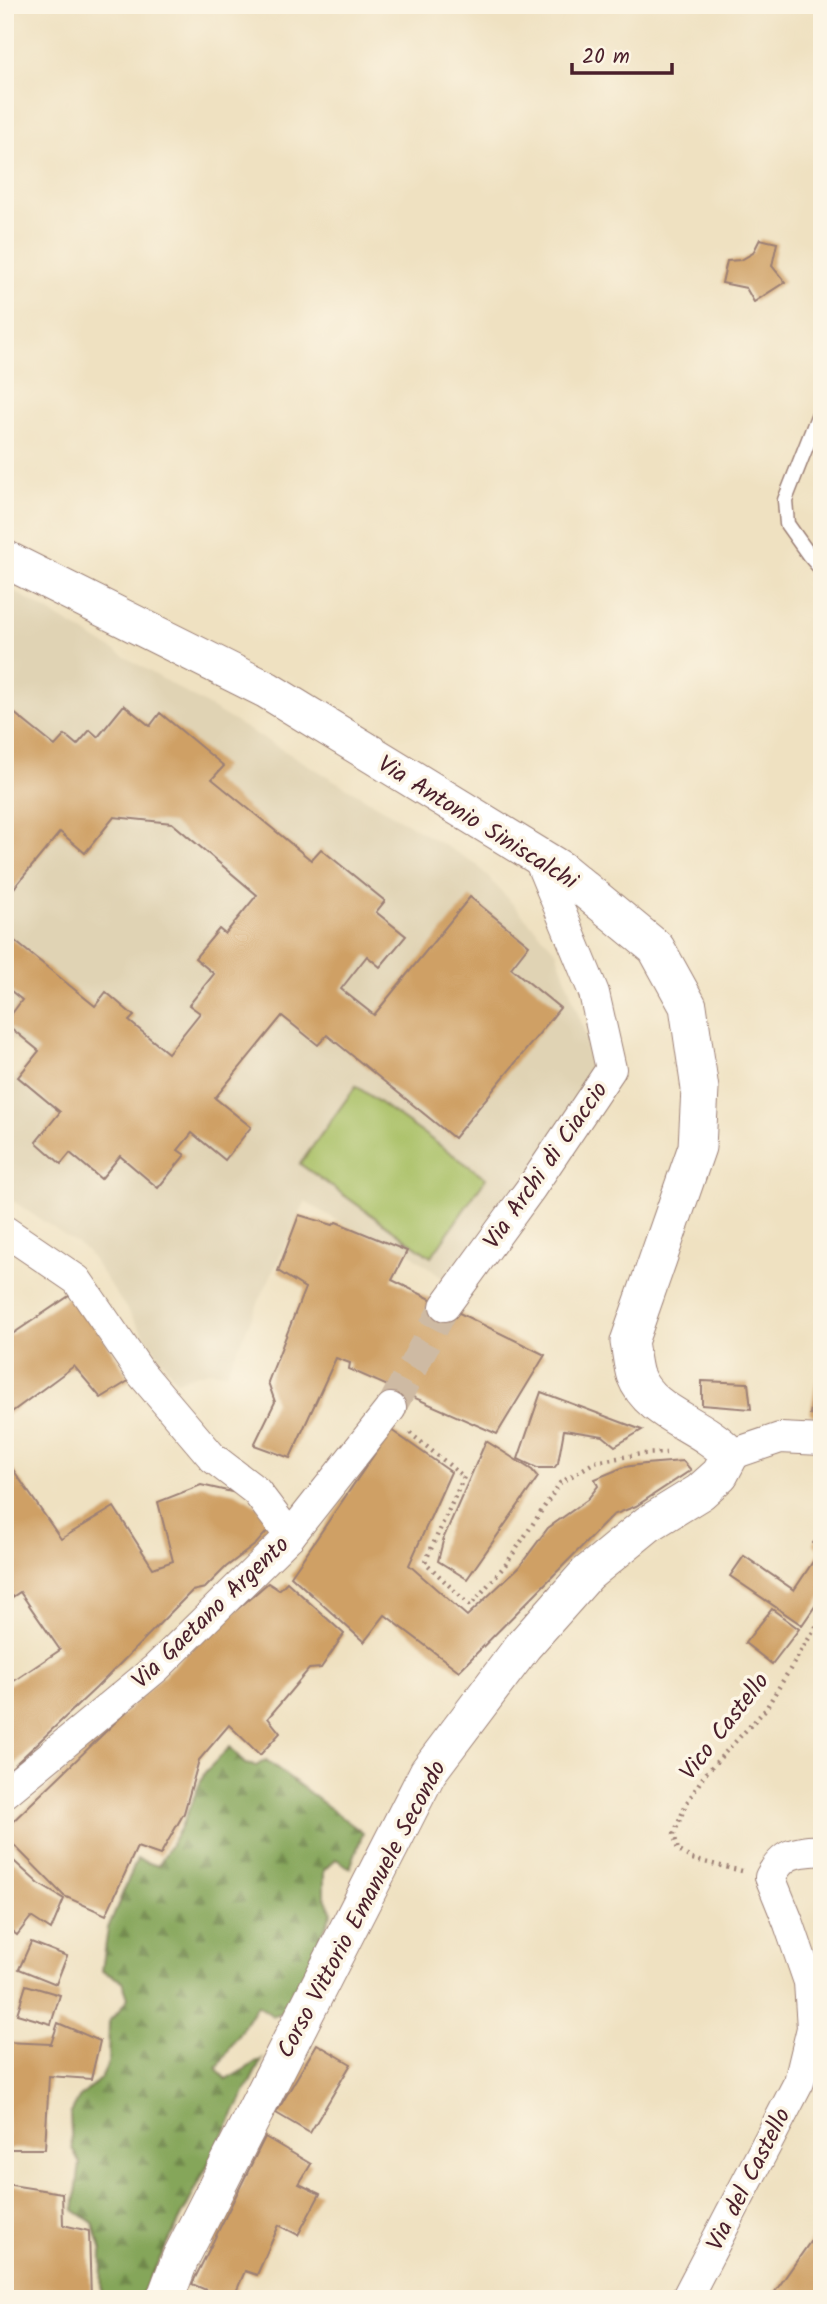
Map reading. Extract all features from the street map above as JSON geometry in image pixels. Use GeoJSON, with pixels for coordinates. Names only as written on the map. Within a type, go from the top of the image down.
{"type":"FeatureCollection","features":[{"type":"Feature","properties":{"kind":"street","name":"Via Antonio Siniscalchi"},"geometry":{"type":"LineString","coordinates":[[5,559],[267,690],[561,870],[656,948],[688,1006],[700,1089],[696,1147],[629,1342],[635,1374],[643,1391],[661,1409],[718,1445]]}},
{"type":"Feature","properties":{"kind":"street","name":"Via Archi di Ciaccio"},"geometry":{"type":"LineString","coordinates":[[445,1306],[531,1188],[611,1069],[594,993],[538,857]]}},
{"type":"Feature","properties":{"kind":"street"},"geometry":{"type":"LineString","coordinates":[[5,1231],[77,1280],[140,1372],[213,1458],[256,1491],[290,1536]]}},
{"type":"Feature","properties":{"kind":"street","name":"Via Gaetano Argento"},"geometry":{"type":"LineString","coordinates":[[5,1793],[156,1668],[290,1536],[398,1419]]}},
{"type":"Feature","properties":{"kind":"street"},"geometry":{"type":"LineString","coordinates":[[718,1445],[780,1438],[822,1440]]}},
{"type":"Feature","properties":{"kind":"street","name":"Corso Vittorio Emanuele Secondo"},"geometry":{"type":"LineString","coordinates":[[165,2299],[180,2259],[428,1772],[523,1646],[587,1574],[648,1524],[700,1492],[720,1474],[718,1445]]}},
{"type":"Feature","properties":{"kind":"street"},"geometry":{"type":"LineString","coordinates":[[770,1877],[780,1860],[797,1852],[822,1850]]}},
{"type":"Feature","properties":{"kind":"street","name":"Via del Castello"},"geometry":{"type":"LineString","coordinates":[[686,2299],[799,2082],[812,2028],[808,1982],[770,1877]]}},
{"type":"Feature","properties":{"kind":"lane"},"geometry":{"type":"LineString","coordinates":[[822,406],[785,500],[787,524],[822,570]]}},
{"type":"Feature","properties":{"kind":"path"},"geometry":{"type":"LineString","coordinates":[[398,1419],[464,1477],[425,1562],[470,1606],[507,1563],[560,1483],[596,1462],[641,1454],[690,1453],[718,1445]]}},
{"type":"Feature","properties":{"kind":"path","name":"Vico Castello"},"geometry":{"type":"LineString","coordinates":[[770,1877],[692,1859],[678,1850],[674,1834],[686,1804],[705,1774],[765,1710],[822,1617]]}},
{"type":"Feature","properties":{"kind":"shaded area"},"geometry":{"type":"Polygon","coordinates":[[[5,586],[476,864],[556,951],[599,1074],[451,1285],[407,1251],[349,1227],[305,1202],[226,1373],[208,1371],[176,1381],[86,1250],[10,1199],[10,1085],[33,1055],[5,1033],[5,586]]]}},
{"type":"Feature","properties":{"kind":"green space"},"geometry":{"type":"Polygon","coordinates":[[[356,1086],[486,1178],[431,1257],[300,1164],[356,1086]]]}},
{"type":"Feature","properties":{"kind":"green space"},"geometry":{"type":"Polygon","coordinates":[[[230,1747],[245,1764],[256,1766],[266,1760],[363,1833],[350,1868],[336,1859],[324,1870],[324,1896],[332,1912],[289,2010],[273,2016],[257,2005],[217,2069],[226,2080],[262,2059],[140,2299],[101,2299],[102,2251],[93,2223],[74,2210],[80,2163],[72,2148],[70,2115],[79,2098],[101,2078],[108,2063],[109,2021],[128,1998],[122,1981],[102,1971],[108,1928],[137,1859],[158,1866],[180,1829],[205,1772],[230,1747]]]}},
{"type":"Feature","properties":{"kind":"building"},"geometry":{"type":"Polygon","coordinates":[[[760,239],[777,243],[772,266],[785,282],[754,302],[746,288],[722,283],[727,261],[741,260],[753,253],[760,239]]]}},
{"type":"Feature","properties":{"kind":"building"},"geometry":{"type":"Polygon","coordinates":[[[124,705],[150,726],[160,713],[224,766],[212,779],[311,860],[321,849],[385,901],[376,912],[406,936],[380,967],[367,956],[341,989],[374,1015],[470,897],[529,945],[511,968],[560,1008],[454,1138],[327,1035],[318,1045],[282,1016],[215,1098],[251,1127],[225,1160],[192,1133],[178,1150],[185,1155],[158,1188],[120,1156],[101,1179],[70,1153],[61,1164],[36,1142],[60,1112],[18,1077],[39,1051],[5,1023],[22,1000],[5,986],[5,933],[95,1006],[106,992],[134,1016],[129,1021],[168,1053],[200,1013],[189,1005],[214,974],[195,958],[219,929],[225,934],[257,895],[172,823],[114,817],[85,853],[60,832],[5,899],[5,724],[14,713],[55,746],[65,735],[77,745],[90,730],[98,737],[124,705]]]}},
{"type":"Feature","properties":{"kind":"building"},"geometry":{"type":"Polygon","coordinates":[[[299,1215],[333,1225],[336,1222],[407,1251],[392,1280],[545,1355],[497,1434],[349,1369],[350,1363],[336,1358],[290,1458],[254,1445],[275,1402],[268,1382],[305,1288],[278,1271],[299,1215]]]}},
{"type":"Feature","properties":{"kind":"building"},"geometry":{"type":"Polygon","coordinates":[[[75,1292],[130,1380],[101,1398],[74,1366],[5,1417],[5,1339],[75,1292]]]}},
{"type":"Feature","properties":{"kind":"building"},"geometry":{"type":"Polygon","coordinates":[[[822,1366],[822,1417],[810,1414],[816,1381],[822,1366]]]}},
{"type":"Feature","properties":{"kind":"building"},"geometry":{"type":"Polygon","coordinates":[[[702,1381],[748,1383],[751,1409],[702,1405],[702,1381]]]}},
{"type":"Feature","properties":{"kind":"building"},"geometry":{"type":"Polygon","coordinates":[[[541,1392],[642,1430],[615,1446],[603,1436],[564,1430],[558,1463],[554,1468],[537,1468],[518,1459],[541,1392]]]}},
{"type":"Feature","properties":{"kind":"building"},"geometry":{"type":"Polygon","coordinates":[[[391,1430],[451,1472],[409,1565],[467,1616],[519,1567],[548,1528],[587,1500],[598,1486],[595,1479],[624,1467],[645,1464],[683,1461],[691,1470],[636,1506],[613,1515],[459,1671],[385,1615],[364,1642],[291,1576],[391,1430]]]}},
{"type":"Feature","properties":{"kind":"building"},"geometry":{"type":"Polygon","coordinates":[[[486,1441],[532,1470],[538,1477],[467,1579],[438,1561],[444,1537],[486,1441]]]}},
{"type":"Feature","properties":{"kind":"building"},"geometry":{"type":"Polygon","coordinates":[[[5,1458],[61,1539],[114,1507],[153,1568],[173,1561],[158,1502],[201,1485],[236,1493],[258,1506],[271,1527],[256,1544],[226,1567],[205,1588],[192,1591],[96,1688],[5,1774],[5,1687],[60,1650],[20,1592],[5,1602],[5,1458]]]}},
{"type":"Feature","properties":{"kind":"building"},"geometry":{"type":"Polygon","coordinates":[[[822,1533],[822,1596],[802,1625],[730,1576],[744,1556],[794,1590],[820,1551],[813,1543],[822,1533]]]}},
{"type":"Feature","properties":{"kind":"building"},"geometry":{"type":"Polygon","coordinates":[[[287,1582],[344,1634],[321,1668],[309,1669],[268,1718],[280,1733],[260,1755],[229,1725],[199,1760],[184,1813],[160,1855],[137,1847],[106,1915],[64,1896],[5,1836],[5,1829],[192,1648],[268,1583],[279,1590],[287,1582]]]}},
{"type":"Feature","properties":{"kind":"building"},"geometry":{"type":"Polygon","coordinates":[[[772,1609],[799,1629],[772,1664],[745,1643],[772,1609]]]}},
{"type":"Feature","properties":{"kind":"building"},"geometry":{"type":"Polygon","coordinates":[[[5,1853],[39,1884],[64,1899],[51,1930],[31,1917],[17,1935],[5,1926],[5,1853]]]}},
{"type":"Feature","properties":{"kind":"building"},"geometry":{"type":"Polygon","coordinates":[[[31,1942],[67,1956],[56,1984],[19,1969],[31,1942]]]}},
{"type":"Feature","properties":{"kind":"building"},"geometry":{"type":"Polygon","coordinates":[[[26,1985],[60,1995],[51,2024],[17,2014],[26,1985]]]}},
{"type":"Feature","properties":{"kind":"building"},"geometry":{"type":"Polygon","coordinates":[[[58,2023],[100,2041],[91,2079],[49,2076],[45,2149],[8,2149],[5,2042],[51,2044],[58,2023]]]}},
{"type":"Feature","properties":{"kind":"building"},"geometry":{"type":"Polygon","coordinates":[[[317,2044],[351,2064],[310,2133],[276,2113],[317,2044]]]}},
{"type":"Feature","properties":{"kind":"building"},"geometry":{"type":"Polygon","coordinates":[[[265,2137],[311,2164],[299,2184],[320,2194],[298,2235],[279,2225],[257,2275],[245,2271],[233,2299],[227,2299],[192,2284],[265,2137]]]}},
{"type":"Feature","properties":{"kind":"building"},"geometry":{"type":"Polygon","coordinates":[[[5,2184],[62,2193],[63,2225],[89,2231],[91,2299],[5,2299],[5,2184]]]}},
{"type":"Feature","properties":{"kind":"building"},"geometry":{"type":"Polygon","coordinates":[[[822,2225],[822,2299],[770,2299],[822,2225]]]}},
{"type":"Feature","properties":{"kind":"tunnel"},"geometry":{"type":"LineString","coordinates":[[391,1408],[445,1306]]}}]}
